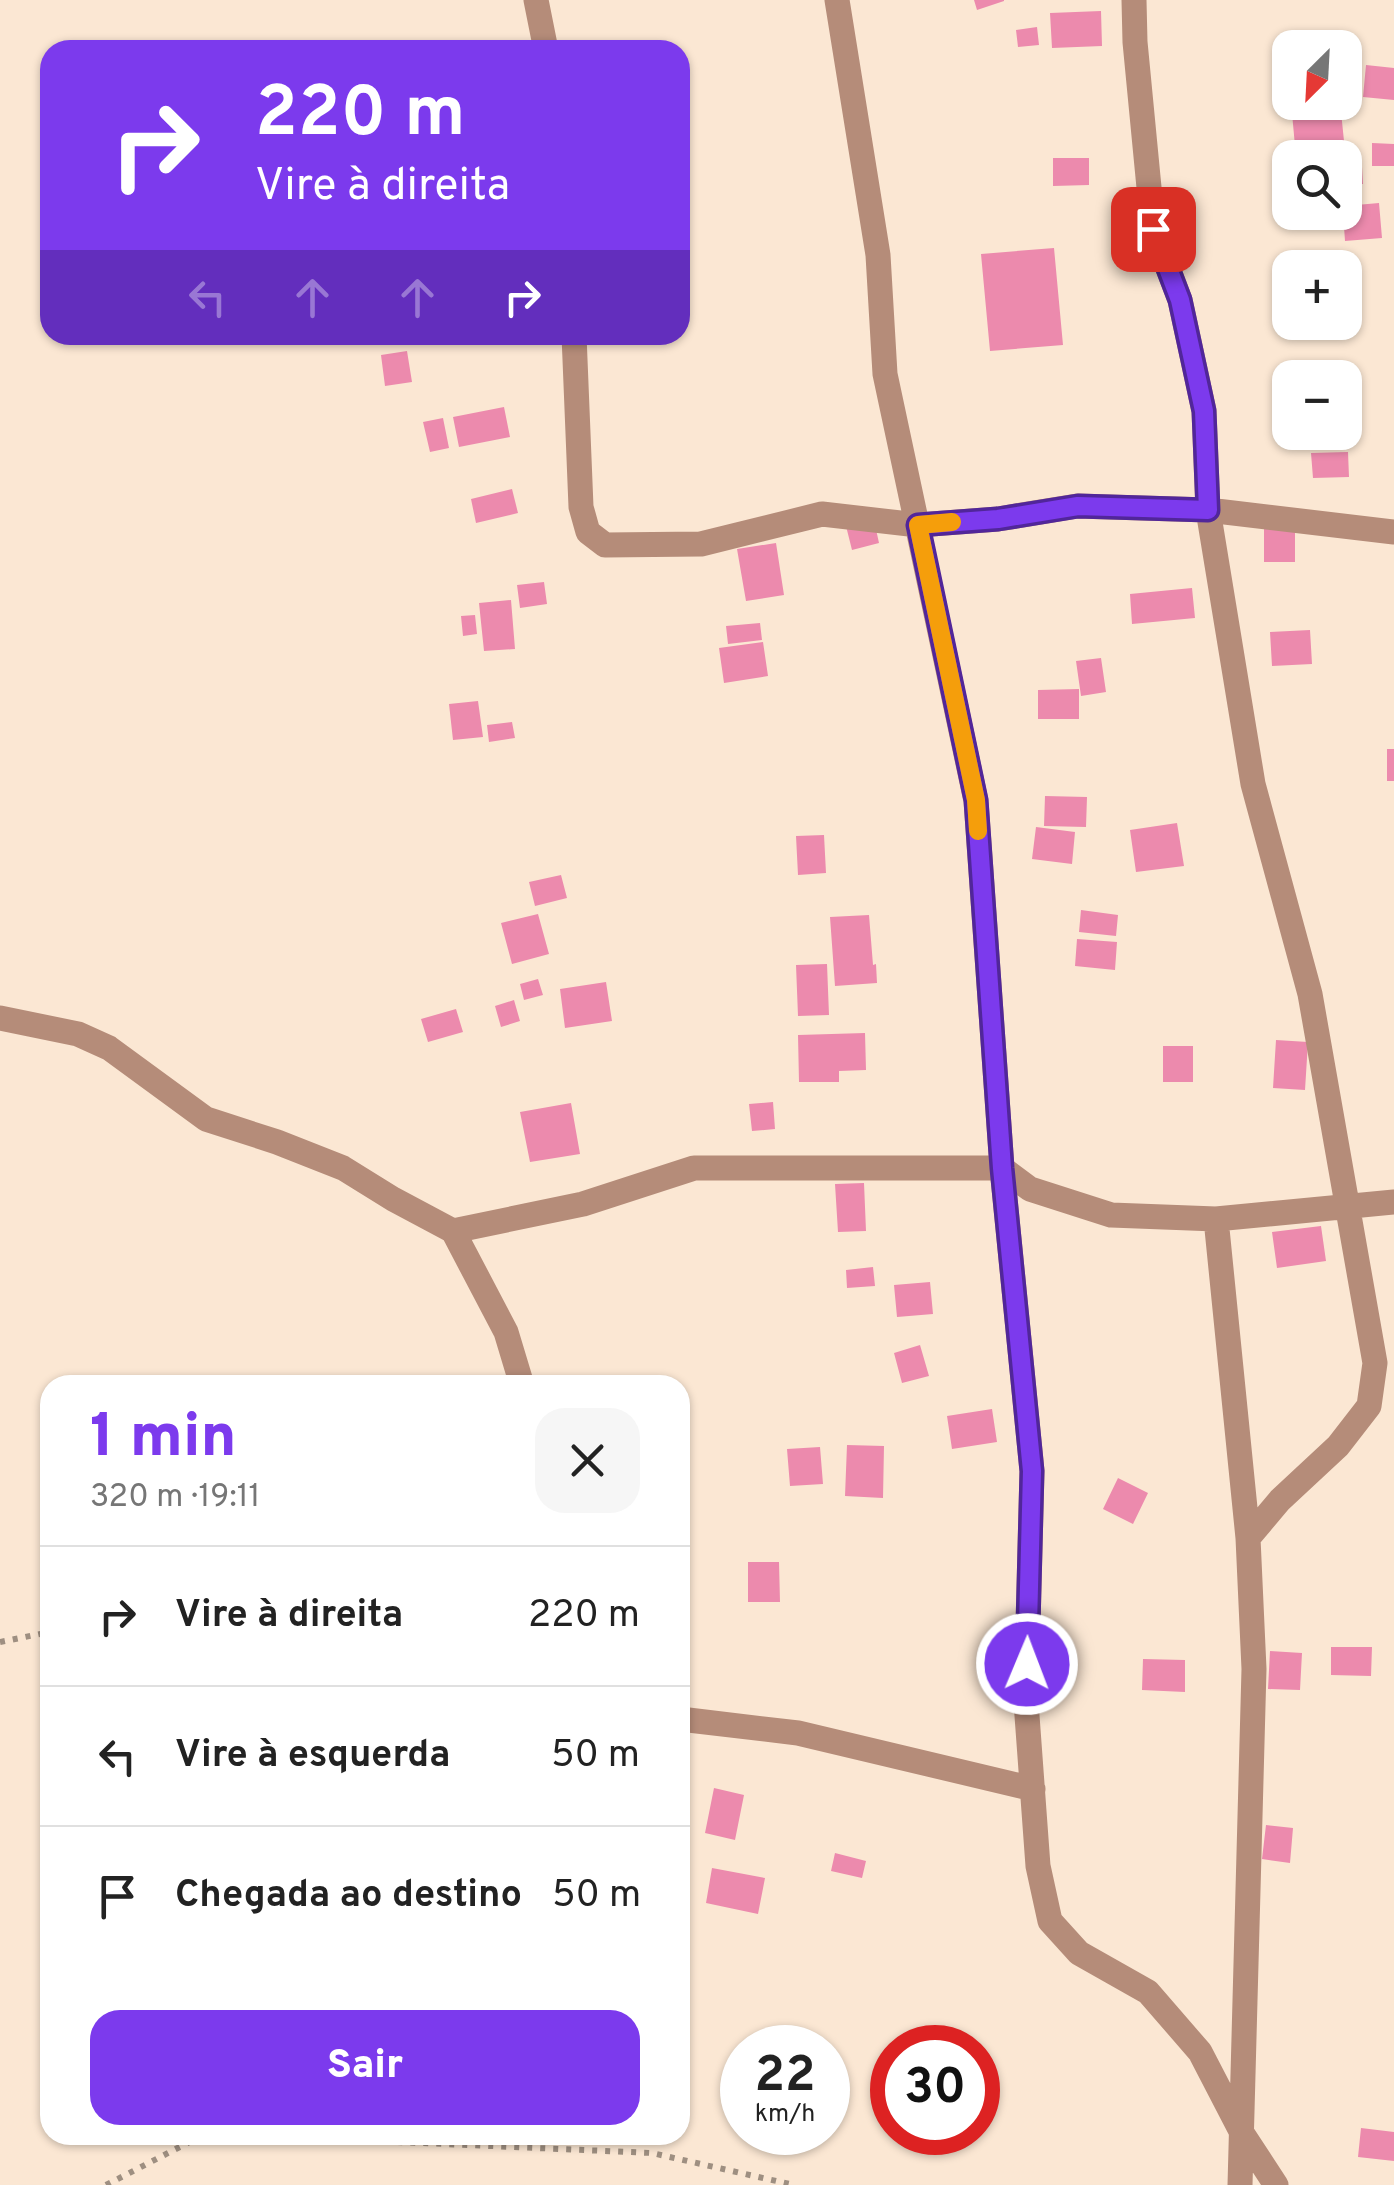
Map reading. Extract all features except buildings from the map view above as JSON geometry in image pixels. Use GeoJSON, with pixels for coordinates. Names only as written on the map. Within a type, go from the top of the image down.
{"type":"FeatureCollection","features":[{"type":"Feature","properties":{"kind":"street"},"geometry":{"type":"LineString","coordinates":[[536,0],[544,40]]}},
{"type":"Feature","properties":{"kind":"street"},"geometry":{"type":"LineString","coordinates":[[837,0],[878,254],[885,374],[976,800],[1002,1168],[1032,1471],[1026,1702],[1038,1866],[1050,1921],[1079,1953],[1148,1992],[1200,2052],[1242,2133],[1276,2185]]}},
{"type":"Feature","properties":{"kind":"street"},"geometry":{"type":"LineString","coordinates":[[1134,0],[1153,229],[1180,300],[1204,411],[1208,510],[1253,784],[1310,994],[1375,1363],[1369,1406],[1338,1446],[1280,1500],[1248,1538]]}},
{"type":"Feature","properties":{"kind":"street"},"geometry":{"type":"LineString","coordinates":[[574,345],[581,507],[588,532],[606,545],[701,544],[822,514],[918,525],[998,519],[1078,506],[1208,510],[1394,532]]}},
{"type":"Feature","properties":{"kind":"street"},"geometry":{"type":"LineString","coordinates":[[0,1018],[78,1034],[109,1048],[206,1119],[343,1168],[453,1231],[506,1332],[519,1375]]}},
{"type":"Feature","properties":{"kind":"street"},"geometry":{"type":"LineString","coordinates":[[453,1231],[584,1204],[694,1168],[1002,1168],[1030,1188],[1112,1214],[1216,1218],[1394,1202]]}},
{"type":"Feature","properties":{"kind":"street"},"geometry":{"type":"LineString","coordinates":[[1216,1218],[1248,1538],[1254,1669],[1240,2185]]}},
{"type":"Feature","properties":{"kind":"street"},"geometry":{"type":"LineString","coordinates":[[690,1721],[798,1733],[1033,1789]]}},
{"type":"Feature","properties":{"kind":"path"},"geometry":{"type":"LineString","coordinates":[[0,1642],[40,1634]]}},
{"type":"Feature","properties":{"kind":"path"},"geometry":{"type":"LineString","coordinates":[[106,2185],[184,2145]]}},
{"type":"Feature","properties":{"kind":"path"},"geometry":{"type":"LineString","coordinates":[[468,2145],[652,2153],[794,2185]]}},
{"type":"Feature","properties":{"kind":"slow traffic"},"geometry":{"type":"LineString","coordinates":[[952,522],[918,525],[976,800],[978,831]]}},
{"type":"Feature","properties":{"kind":"route"},"geometry":{"type":"LineString","coordinates":[[1027,1664],[1032,1471],[1002,1168],[976,800],[918,525],[998,519],[1078,506],[1208,510],[1204,411],[1180,300],[1153,229]]}}]}
